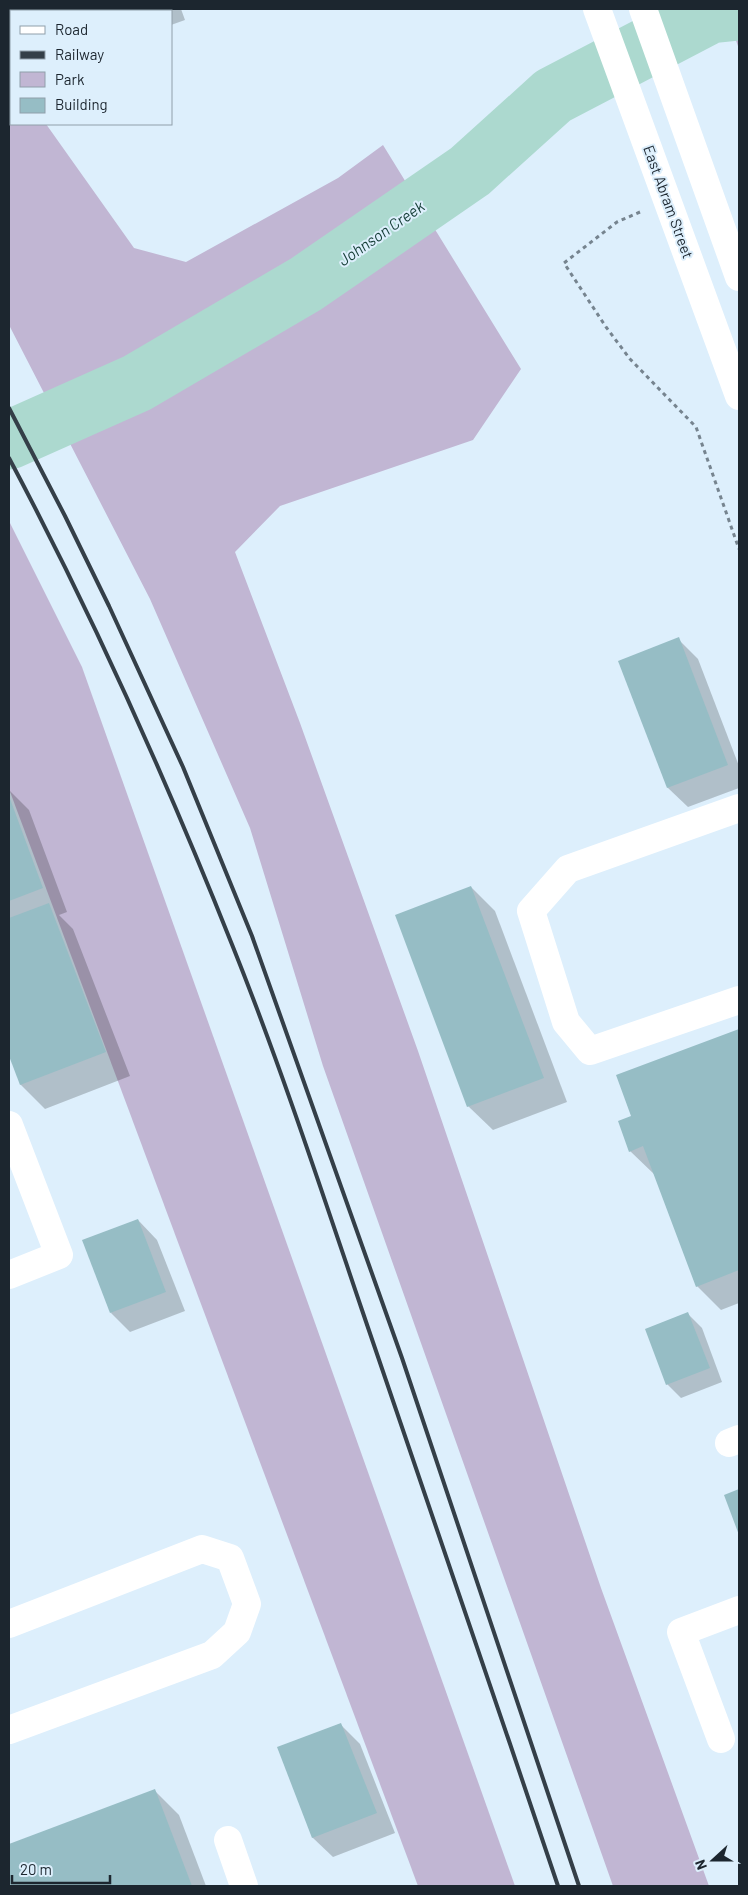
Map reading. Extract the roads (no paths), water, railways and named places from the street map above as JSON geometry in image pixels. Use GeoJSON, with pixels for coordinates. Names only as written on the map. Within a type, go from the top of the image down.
{"type":"FeatureCollection","features":[{"type":"Feature","properties":{"kind":"main road","name":"East Abram Street"},"geometry":{"type":"LineString","coordinates":[[597,9],[739,396]]}},
{"type":"Feature","properties":{"kind":"main road"},"geometry":{"type":"LineString","coordinates":[[642,9],[739,277]]}},
{"type":"Feature","properties":{"kind":"main road"},"geometry":{"type":"LineString","coordinates":[[739,808],[568,869],[531,911],[566,1022],[590,1051],[739,1000]]}},
{"type":"Feature","properties":{"kind":"main road"},"geometry":{"type":"LineString","coordinates":[[9,1125],[59,1256],[9,1275]]}},
{"type":"Feature","properties":{"kind":"main road"},"geometry":{"type":"LineString","coordinates":[[9,1624],[202,1550],[230,1558],[247,1604],[237,1632],[212,1655],[9,1730]]}},
{"type":"Feature","properties":{"kind":"main road"},"geometry":{"type":"LineString","coordinates":[[721,1739],[681,1632],[739,1610]]}},
{"type":"Feature","properties":{"kind":"main road"},"geometry":{"type":"LineString","coordinates":[[228,1840],[244,1886]]}},
{"type":"Feature","properties":{"kind":"waterway","name":"Johnson Creek"},"geometry":{"type":"LineString","coordinates":[[9,440],[137,383],[306,284],[470,171],[553,96],[710,14],[739,11]]}},
{"type":"Feature","properties":{"kind":"railway"},"geometry":{"type":"LineString","coordinates":[[9,408],[109,606],[183,767],[252,936],[402,1358],[579,1886]]}},
{"type":"Feature","properties":{"kind":"railway"},"geometry":{"type":"LineString","coordinates":[[9,458],[70,578],[128,700],[182,823],[251,992],[316,1174],[558,1886]]}}]}
